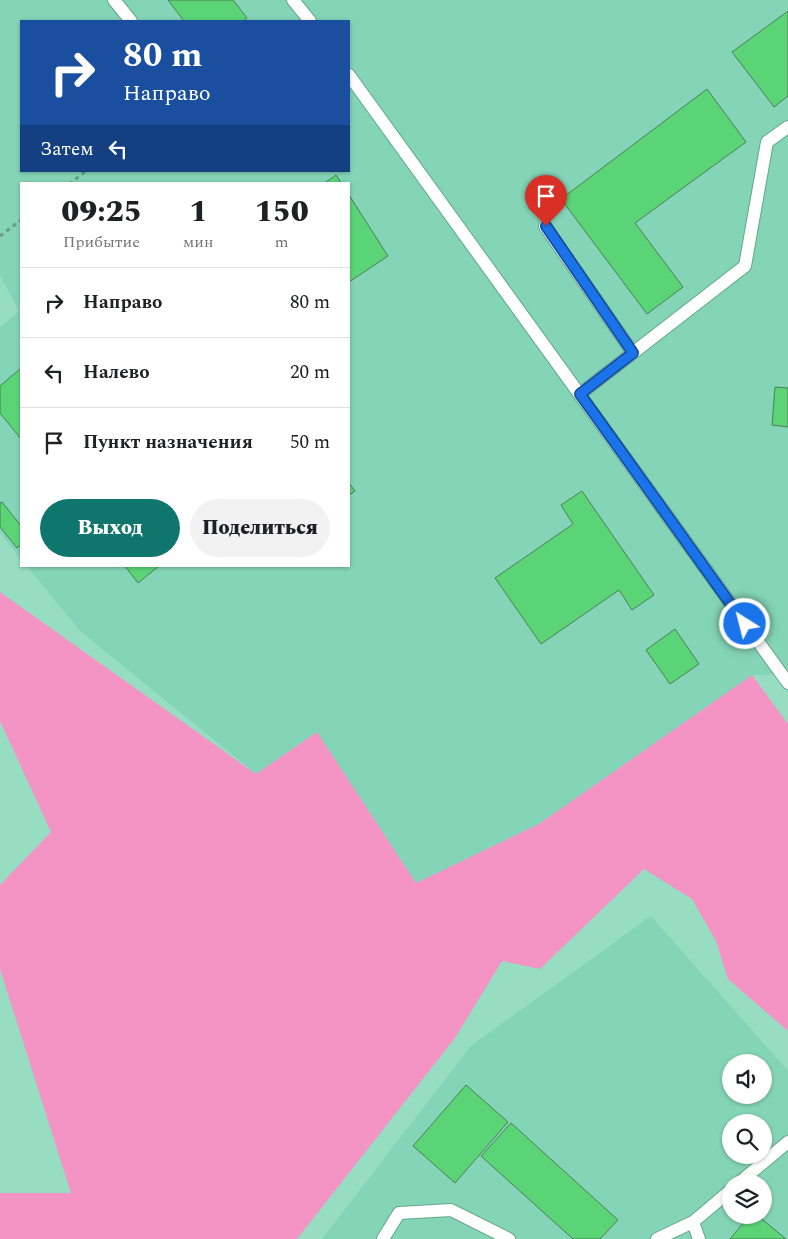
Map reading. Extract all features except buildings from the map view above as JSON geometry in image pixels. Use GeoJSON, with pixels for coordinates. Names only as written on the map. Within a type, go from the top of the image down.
{"type":"FeatureCollection","features":[{"type":"Feature","properties":{"kind":"lane"},"geometry":{"type":"LineString","coordinates":[[114,0],[130,20]]}},
{"type":"Feature","properties":{"kind":"lane"},"geometry":{"type":"LineString","coordinates":[[293,0],[309,20]]}},
{"type":"Feature","properties":{"kind":"lane"},"geometry":{"type":"LineString","coordinates":[[350,76],[788,682]]}},
{"type":"Feature","properties":{"kind":"lane"},"geometry":{"type":"LineString","coordinates":[[580,394],[745,266],[768,142],[788,126]]}},
{"type":"Feature","properties":{"kind":"lane"},"geometry":{"type":"LineString","coordinates":[[546,226],[633,353]]}},
{"type":"Feature","properties":{"kind":"lane"},"geometry":{"type":"LineString","coordinates":[[750,1174],[788,1142]]}},
{"type":"Feature","properties":{"kind":"lane"},"geometry":{"type":"LineString","coordinates":[[657,1239],[693,1222],[722,1198]]}},
{"type":"Feature","properties":{"kind":"lane"},"geometry":{"type":"LineString","coordinates":[[383,1239],[398,1213],[451,1210],[509,1239]]}},
{"type":"Feature","properties":{"kind":"lane"},"geometry":{"type":"LineString","coordinates":[[693,1222],[699,1239]]}},
{"type":"Feature","properties":{"kind":"path"},"geometry":{"type":"LineString","coordinates":[[72,182],[85,172]]}},
{"type":"Feature","properties":{"kind":"path"},"geometry":{"type":"LineString","coordinates":[[0,236],[20,221]]}},
{"type":"Feature","properties":{"kind":"shaded area"},"geometry":{"type":"Polygon","coordinates":[[[0,0],[788,0],[788,674],[752,675],[539,824],[416,883],[317,732],[256,774],[80,631],[28,567],[350,567],[350,182],[20,182],[20,558],[0,533],[0,327],[19,311],[0,275],[0,0]]]}},
{"type":"Feature","properties":{"kind":"shaded area"},"geometry":{"type":"Polygon","coordinates":[[[0,592],[256,774],[317,732],[416,883],[539,824],[752,675],[788,724],[788,1031],[728,979],[716,941],[692,899],[644,869],[540,969],[502,961],[455,1038],[297,1239],[0,1239],[0,1193],[71,1193],[0,969],[0,885],[51,832],[0,721],[0,592]]]}},
{"type":"Feature","properties":{"kind":"shaded area"},"geometry":{"type":"Polygon","coordinates":[[[651,916],[788,1071],[788,1239],[322,1239],[471,1046],[651,916]]]}},
{"type":"Feature","properties":{"kind":"route"},"geometry":{"type":"LineString","coordinates":[[546,226],[633,353],[580,394],[745,624]]}}]}
